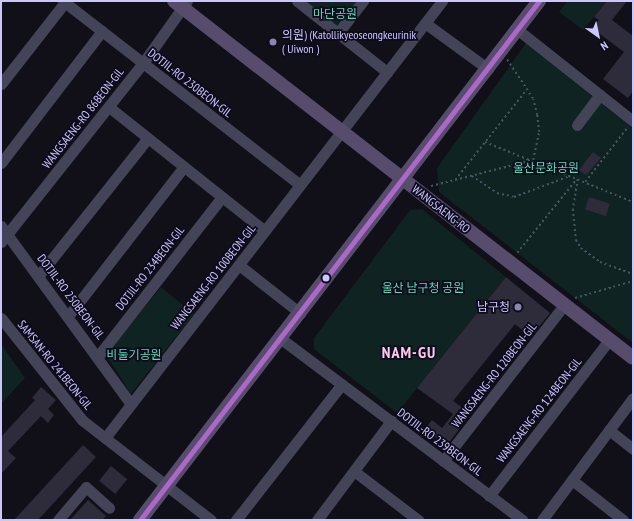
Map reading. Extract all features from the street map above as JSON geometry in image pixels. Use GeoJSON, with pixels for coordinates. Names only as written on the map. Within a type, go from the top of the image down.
{"type":"FeatureCollection","features":[{"type":"Feature","properties":{"kind":"main road"},"geometry":{"type":"LineString","coordinates":[[140,520],[488,70],[539,1]]}},
{"type":"Feature","properties":{"kind":"main road","name":"WANGSAENG-RO"},"geometry":{"type":"LineString","coordinates":[[181,3],[341,132],[633,358]]}},
{"type":"Feature","properties":{"kind":"street"},"geometry":{"type":"LineString","coordinates":[[297,1],[387,72]]}},
{"type":"Feature","properties":{"kind":"street"},"geometry":{"type":"LineString","coordinates":[[338,33],[362,1]]}},
{"type":"Feature","properties":{"kind":"street","name":"WANGSAENG-RO 100BEON-GIL"},"geometry":{"type":"LineString","coordinates":[[105,438],[442,1]]}},
{"type":"Feature","properties":{"kind":"street"},"geometry":{"type":"LineString","coordinates":[[1,84],[64,2]]}},
{"type":"Feature","properties":{"kind":"street","name":"DOTJIL-RO 230BEON-GIL"},"geometry":{"type":"LineString","coordinates":[[64,2],[300,185]]}},
{"type":"Feature","properties":{"kind":"street","name":"WANGSAENG-RO 86BEON-GIL"},"geometry":{"type":"LineString","coordinates":[[3,234],[143,64],[181,3]]}},
{"type":"Feature","properties":{"kind":"street"},"geometry":{"type":"LineString","coordinates":[[425,23],[488,70]]}},
{"type":"Feature","properties":{"kind":"street"},"geometry":{"type":"LineString","coordinates":[[518,30],[633,121]]}},
{"type":"Feature","properties":{"kind":"street"},"geometry":{"type":"LineString","coordinates":[[1,163],[102,32]]}},
{"type":"Feature","properties":{"kind":"street"},"geometry":{"type":"LineString","coordinates":[[577,125],[600,95]]}},
{"type":"Feature","properties":{"kind":"street"},"geometry":{"type":"LineString","coordinates":[[109,107],[265,231]]}},
{"type":"Feature","properties":{"kind":"street"},"geometry":{"type":"LineString","coordinates":[[39,275],[148,138]]}},
{"type":"Feature","properties":{"kind":"street"},"geometry":{"type":"LineString","coordinates":[[68,315],[184,167]]}},
{"type":"Feature","properties":{"kind":"street","name":"DOTJIL-RO 234BEON-GIL"},"geometry":{"type":"LineString","coordinates":[[99,355],[222,197]]}},
{"type":"Feature","properties":{"kind":"street","name":"DOTJIL-RO 250BEON-GIL"},"geometry":{"type":"LineString","coordinates":[[3,234],[39,275],[99,355],[131,404]]}},
{"type":"Feature","properties":{"kind":"street"},"geometry":{"type":"LineString","coordinates":[[239,266],[300,313]]}},
{"type":"Feature","properties":{"kind":"street","name":"WANGSAENG-RO 120BEON-GIL"},"geometry":{"type":"LineString","coordinates":[[443,461],[563,303]]}},
{"type":"Feature","properties":{"kind":"street","name":"SAMSAN-RO 241BEON-GIL"},"geometry":{"type":"LineString","coordinates":[[1,318],[82,420],[211,520]]}},
{"type":"Feature","properties":{"kind":"street","name":"DOTJIL-RO 239BEON-GIL"},"geometry":{"type":"LineString","coordinates":[[280,338],[522,520]]}},
{"type":"Feature","properties":{"kind":"street","name":"WANGSAENG-RO 124BEON-GIL"},"geometry":{"type":"LineString","coordinates":[[490,496],[609,340]]}},
{"type":"Feature","properties":{"kind":"street"},"geometry":{"type":"LineString","coordinates":[[236,520],[342,384]]}},
{"type":"Feature","properties":{"kind":"street"},"geometry":{"type":"LineString","coordinates":[[542,520],[633,398]]}},
{"type":"Feature","properties":{"kind":"street"},"geometry":{"type":"LineString","coordinates":[[317,520],[391,421]]}},
{"type":"Feature","properties":{"kind":"street"},"geometry":{"type":"LineString","coordinates":[[609,430],[633,449]]}},
{"type":"Feature","properties":{"kind":"street"},"geometry":{"type":"LineString","coordinates":[[354,471],[418,520]]}},
{"type":"Feature","properties":{"kind":"street"},"geometry":{"type":"LineString","coordinates":[[572,480],[623,520]]}},
{"type":"Feature","properties":{"kind":"street"},"geometry":{"type":"LineString","coordinates":[[58,520],[86,487],[109,508]]}},
{"type":"Feature","properties":{"kind":"path"},"geometry":{"type":"LineString","coordinates":[[501,52],[527,89],[537,115],[539,132],[533,160]]}},
{"type":"Feature","properties":{"kind":"path"},"geometry":{"type":"LineString","coordinates":[[455,180],[527,89]]}},
{"type":"Feature","properties":{"kind":"path"},"geometry":{"type":"LineString","coordinates":[[585,182],[633,121]]}},
{"type":"Feature","properties":{"kind":"path"},"geometry":{"type":"LineString","coordinates":[[485,142],[533,160],[633,202]]}},
{"type":"Feature","properties":{"kind":"path"},"geometry":{"type":"LineString","coordinates":[[416,190],[533,160]]}},
{"type":"Feature","properties":{"kind":"path"},"geometry":{"type":"LineString","coordinates":[[472,176],[497,194],[514,197],[571,176]]}},
{"type":"Feature","properties":{"kind":"path"},"geometry":{"type":"LineString","coordinates":[[510,262],[578,179]]}},
{"type":"Feature","properties":{"kind":"path"},"geometry":{"type":"LineString","coordinates":[[578,179],[573,222],[576,240],[581,248],[600,262],[633,274]]}},
{"type":"Feature","properties":{"kind":"path"},"geometry":{"type":"LineString","coordinates":[[563,303],[633,281]]}},
{"type":"Feature","properties":{"kind":"green space","name":"마단공원"},"geometry":{"type":"Polygon","coordinates":[[[297,1],[363,1],[338,33],[297,1]]]}},
{"type":"Feature","properties":{"kind":"green space"},"geometry":{"type":"Polygon","coordinates":[[[567,1],[607,1],[583,30],[559,12],[567,1]]]}},
{"type":"Feature","properties":{"kind":"green space","name":"울산문화공원"},"geometry":{"type":"Polygon","coordinates":[[[526,43],[633,129],[633,343],[439,192],[437,168],[526,43]]]}},
{"type":"Feature","properties":{"kind":"green space","name":"울산 남구청 공원"},"geometry":{"type":"Polygon","coordinates":[[[422,209],[506,277],[397,413],[314,349],[314,338],[410,210],[422,209]]]}},
{"type":"Feature","properties":{"kind":"green space","name":"비둘기공원"},"geometry":{"type":"Polygon","coordinates":[[[161,287],[194,314],[131,394],[106,355],[161,287]]]}},
{"type":"Feature","properties":{"kind":"green space"},"geometry":{"type":"Polygon","coordinates":[[[1,344],[25,378],[1,404],[1,344]]]}},
{"type":"Feature","properties":{"kind":"building"},"geometry":{"type":"Polygon","coordinates":[[[607,1],[627,1],[612,20],[633,36],[633,91],[628,98],[603,79],[624,52],[592,28],[599,20],[594,17],[607,1]]]}},
{"type":"Feature","properties":{"kind":"building"},"geometry":{"type":"Polygon","coordinates":[[[593,152],[601,158],[586,175],[579,170],[593,152]]]}},
{"type":"Feature","properties":{"kind":"building"},"geometry":{"type":"Polygon","coordinates":[[[589,197],[610,204],[606,216],[585,209],[589,197]]]}},
{"type":"Feature","properties":{"kind":"building"},"geometry":{"type":"Polygon","coordinates":[[[506,277],[550,313],[531,337],[515,324],[453,401],[471,414],[447,445],[424,430],[432,420],[442,428],[453,414],[417,388],[506,277]]]}},
{"type":"Feature","properties":{"kind":"building"},"geometry":{"type":"Polygon","coordinates":[[[41,387],[56,400],[48,409],[54,415],[48,423],[41,416],[8,451],[16,458],[1,474],[1,437],[35,400],[32,398],[41,387]]]}},
{"type":"Feature","properties":{"kind":"building"},"geometry":{"type":"Polygon","coordinates":[[[83,445],[96,457],[38,520],[14,520],[83,445]]]}},
{"type":"Feature","properties":{"kind":"building"},"geometry":{"type":"Polygon","coordinates":[[[111,466],[127,479],[115,494],[99,481],[111,466]]]}},
{"type":"Feature","properties":{"kind":"building"},"geometry":{"type":"Polygon","coordinates":[[[88,500],[106,516],[102,520],[70,520],[88,500]]]}},
{"type":"Feature","properties":{"kind":"transit line"},"geometry":{"type":"LineString","coordinates":[[140,520],[539,1]]}},
{"type":"Feature","properties":{"kind":"place","name":"의원) (Katollikyeoseongkeurinik ( Uiwon )"},"geometry":{"type":"Point","coordinates":[273,42]}},
{"type":"Feature","properties":{"kind":"place","name":"남구청"},"geometry":{"type":"Point","coordinates":[518,307]}},
{"type":"Feature","properties":{"kind":"district","name":"NAM-GU"},"geometry":{"type":"Point","coordinates":[409,352]}}]}
